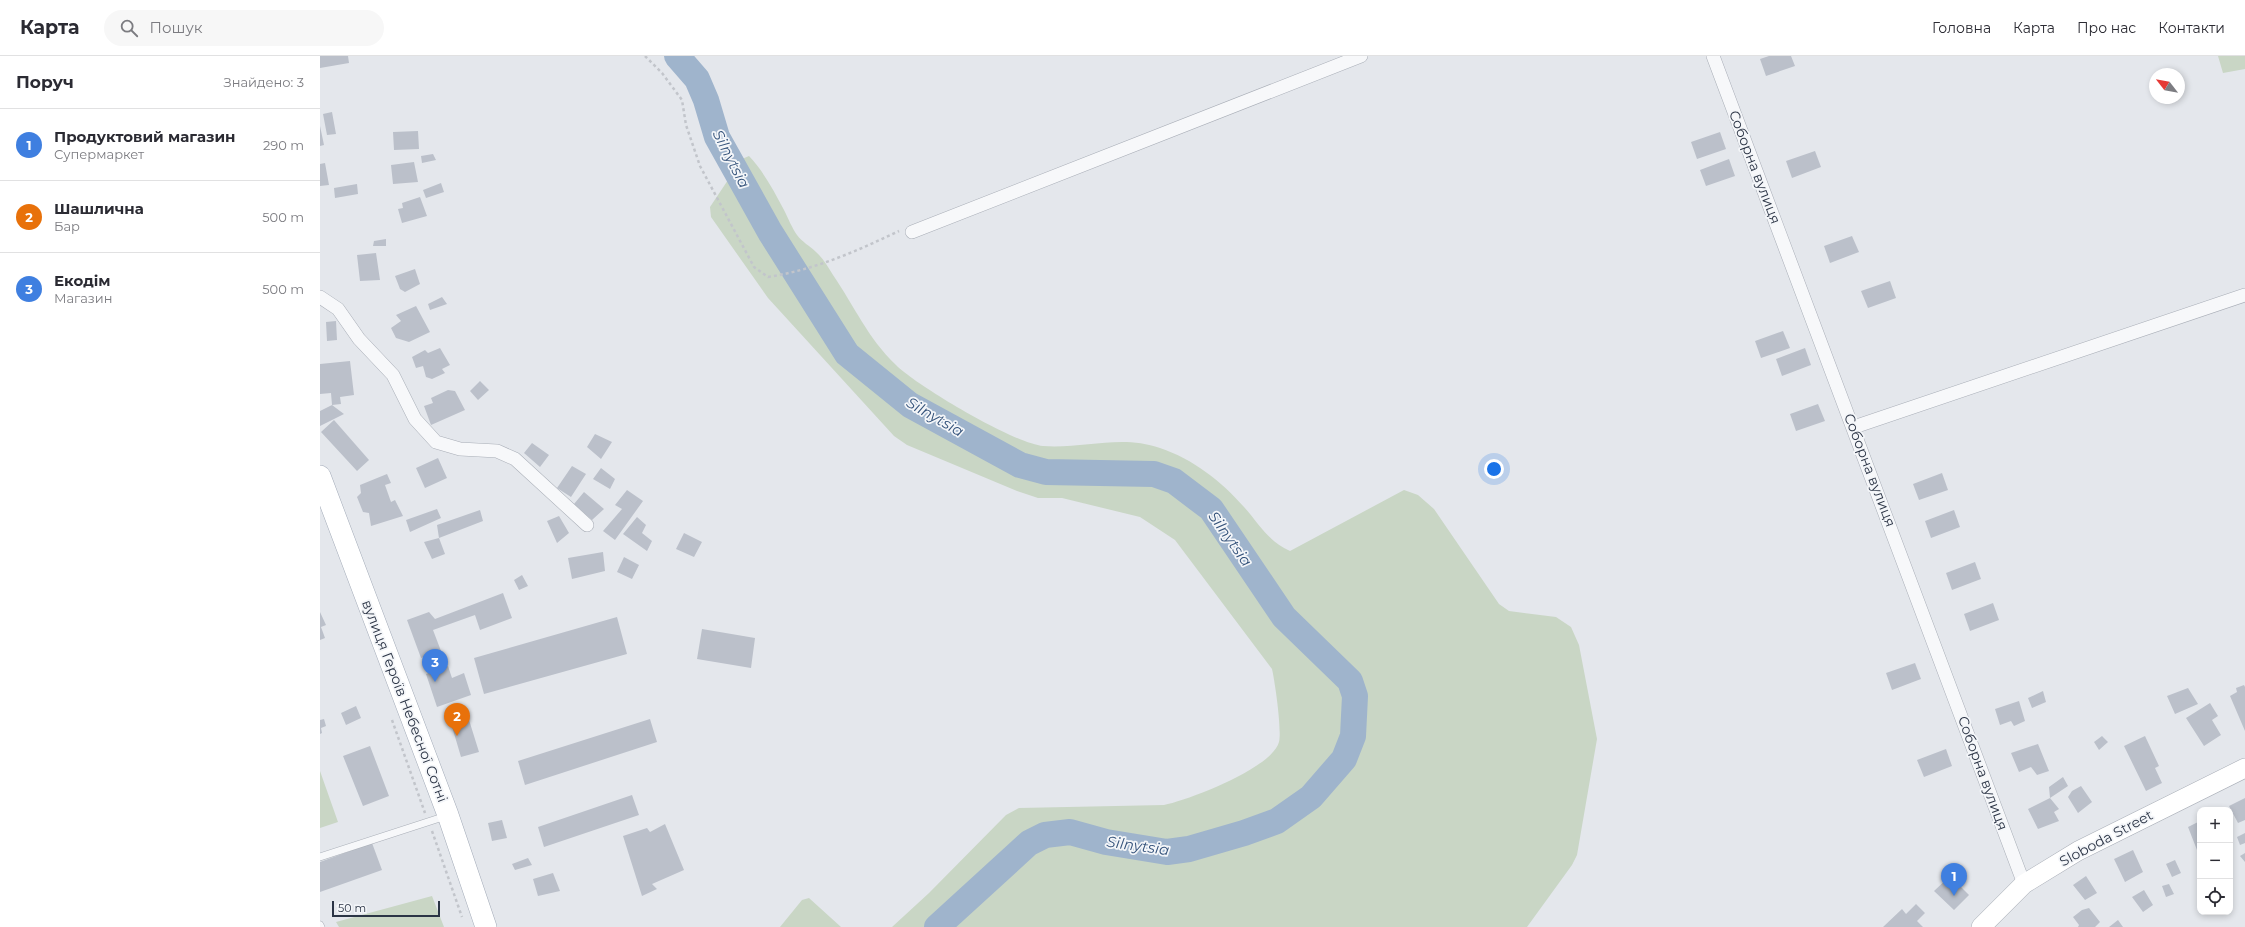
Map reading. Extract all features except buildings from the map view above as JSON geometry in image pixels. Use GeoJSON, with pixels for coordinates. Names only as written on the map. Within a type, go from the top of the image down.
{"type":"FeatureCollection","features":[{"type":"Feature","properties":{"kind":"main road","name":"вулиця Героїв Небесної Сотні"},"geometry":{"type":"LineString","coordinates":[[320,476],[448,815],[486,927]]}},
{"type":"Feature","properties":{"kind":"street"},"geometry":{"type":"LineString","coordinates":[[912,232],[1361,56]]}},
{"type":"Feature","properties":{"kind":"street","name":"Соборна вулиця"},"geometry":{"type":"LineString","coordinates":[[1713,56],[1854,427],[2024,884]]}},
{"type":"Feature","properties":{"kind":"street"},"geometry":{"type":"LineString","coordinates":[[1854,427],[2245,295]]}},
{"type":"Feature","properties":{"kind":"street"},"geometry":{"type":"LineString","coordinates":[[320,297],[338,309],[359,339],[393,375],[415,419],[436,442],[460,449],[497,451],[515,459],[587,525]]}},
{"type":"Feature","properties":{"kind":"street","name":"Sloboda Street"},"geometry":{"type":"LineString","coordinates":[[1981,927],[2024,884],[2078,851],[2245,768]]}},
{"type":"Feature","properties":{"kind":"lane"},"geometry":{"type":"LineString","coordinates":[[320,857],[448,815]]}},
{"type":"Feature","properties":{"kind":"path"},"geometry":{"type":"LineString","coordinates":[[645,56],[662,73],[682,100],[686,125],[700,166],[754,267],[768,277],[804,270],[867,246],[901,230],[912,232]]}},
{"type":"Feature","properties":{"kind":"path"},"geometry":{"type":"LineString","coordinates":[[390,716],[464,920]]}},
{"type":"Feature","properties":{"kind":"green space"},"geometry":{"type":"Polygon","coordinates":[[[2218,56],[2245,56],[2245,69],[2223,73],[2218,56]]]}},
{"type":"Feature","properties":{"kind":"green space"},"geometry":{"type":"Polygon","coordinates":[[[749,156],[768,182],[797,235],[819,254],[877,344],[896,365],[907,374],[967,413],[1011,435],[1030,443],[1043,446],[1073,446],[1131,442],[1160,448],[1184,458],[1206,472],[1226,488],[1275,542],[1290,551],[1404,490],[1418,495],[1434,509],[1499,604],[1509,611],[1556,617],[1571,627],[1579,645],[1597,739],[1577,855],[1572,865],[1527,927],[892,927],[929,893],[1006,815],[1019,808],[1164,805],[1210,790],[1246,772],[1262,762],[1273,752],[1279,742],[1280,736],[1279,717],[1272,669],[1175,540],[1140,517],[1062,498],[1038,498],[1017,491],[907,445],[894,436],[768,298],[711,217],[710,207],[742,159],[749,156]]]}},
{"type":"Feature","properties":{"kind":"green space"},"geometry":{"type":"Polygon","coordinates":[[[320,771],[338,822],[320,828],[320,771]]]}},
{"type":"Feature","properties":{"kind":"green space"},"geometry":{"type":"Polygon","coordinates":[[[432,896],[444,927],[339,927],[336,922],[432,896]]]}},
{"type":"Feature","properties":{"kind":"green space"},"geometry":{"type":"Polygon","coordinates":[[[809,898],[841,927],[780,927],[802,900],[809,898]]]}},
{"type":"Feature","properties":{"kind":"waterway","name":"Silnytsia"},"geometry":{"type":"LineString","coordinates":[[677,56],[697,79],[706,100],[717,137],[770,232],[847,354],[910,405],[1020,465],[1046,472],[1154,474],[1174,481],[1211,509],[1284,617],[1350,681],[1355,696],[1353,736],[1344,759],[1311,797],[1277,821],[1244,833],[1189,849],[1167,852],[1106,842],[1070,832],[1045,835],[1029,843],[937,927]]}},
{"type":"Feature","properties":{"kind":"place","name":"Екодім"},"geometry":{"type":"Point","coordinates":[435,682]}},
{"type":"Feature","properties":{"kind":"place","name":"Шашлична"},"geometry":{"type":"Point","coordinates":[457,736]}},
{"type":"Feature","properties":{"kind":"place","name":"Продуктовий магазин"},"geometry":{"type":"Point","coordinates":[1954,896]}}]}
